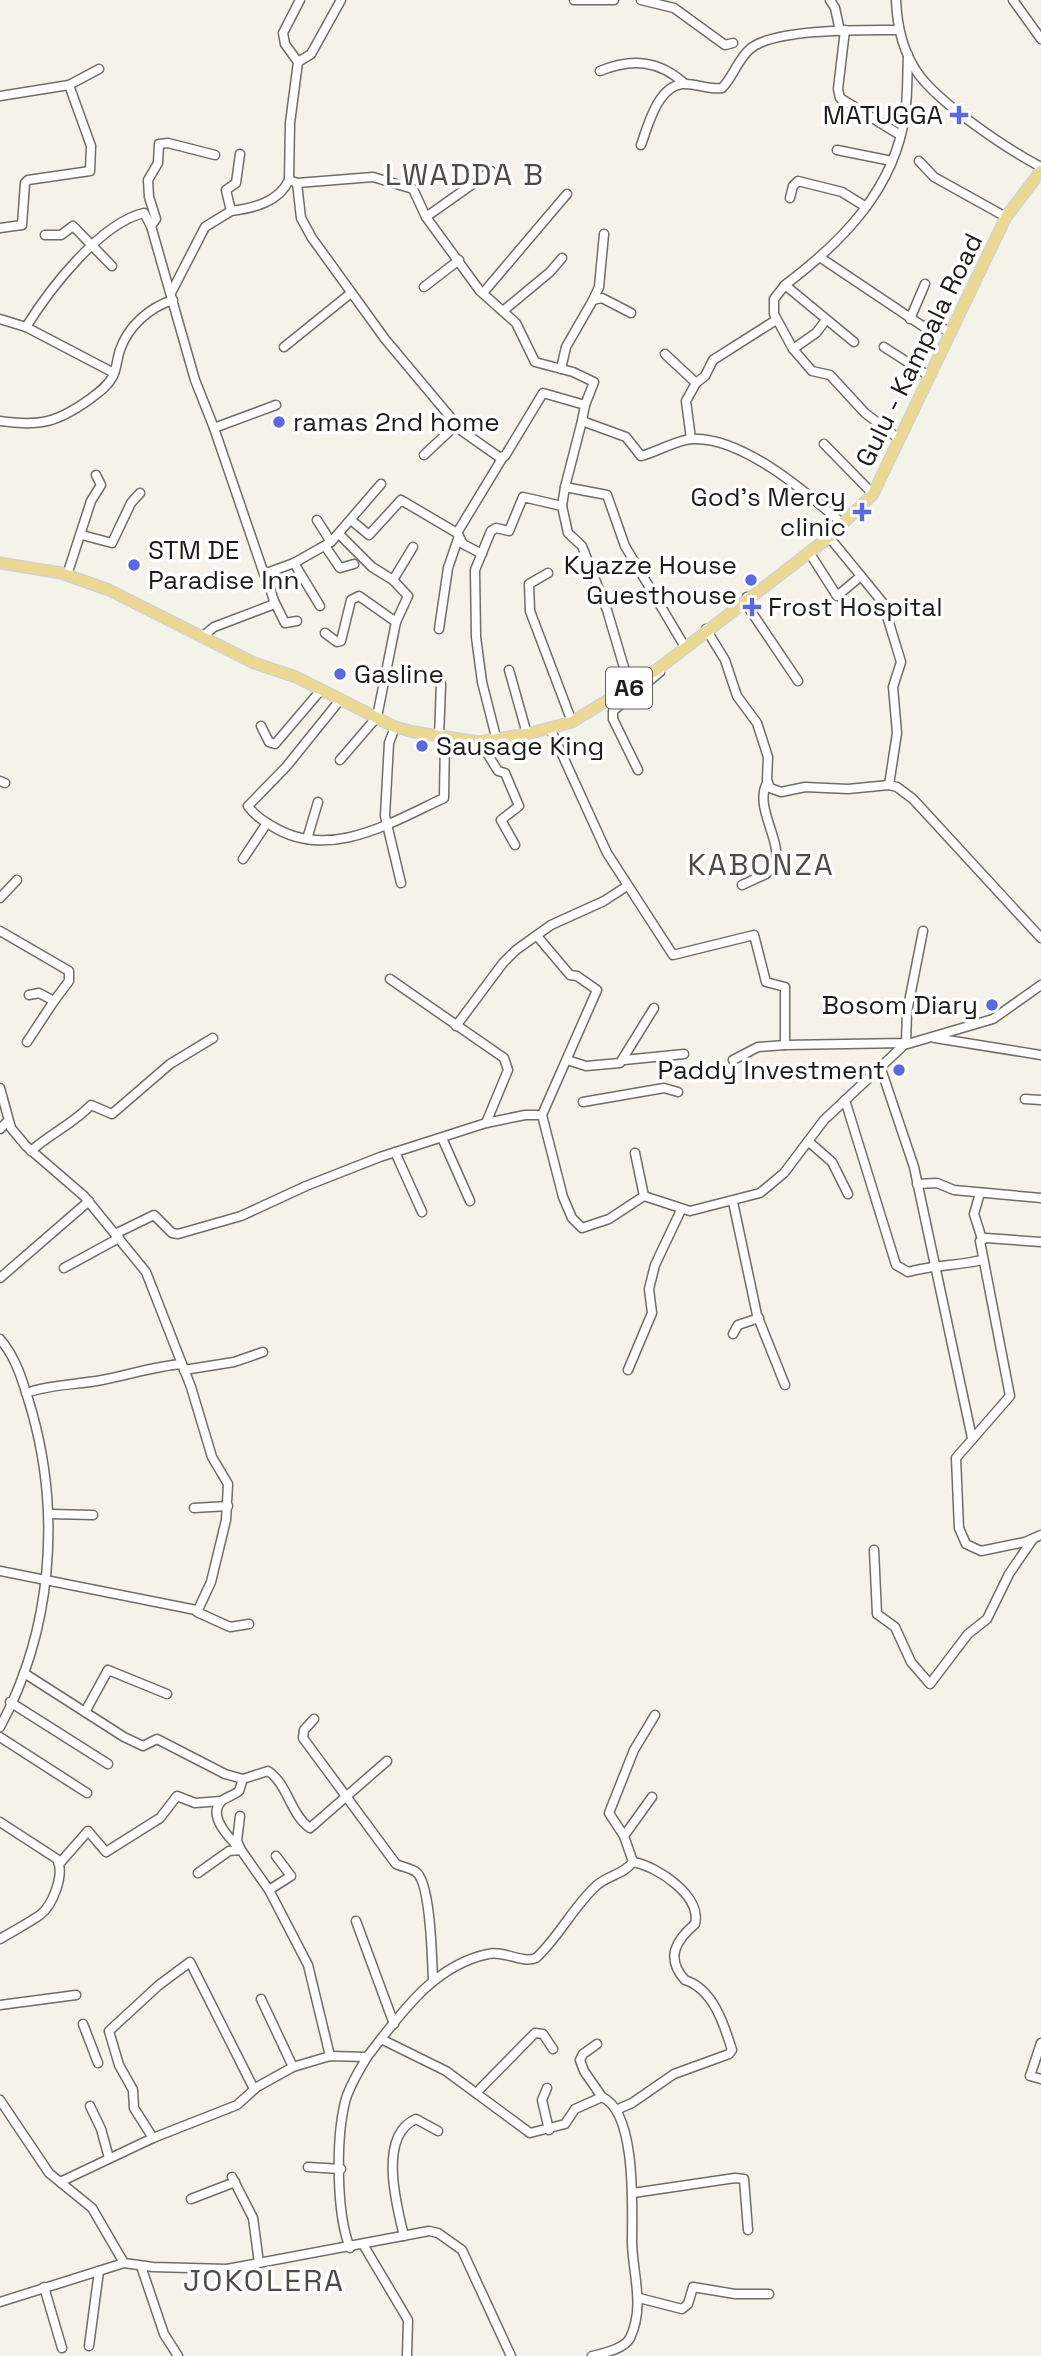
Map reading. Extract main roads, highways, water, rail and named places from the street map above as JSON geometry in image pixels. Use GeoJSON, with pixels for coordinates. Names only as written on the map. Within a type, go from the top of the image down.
{"type":"FeatureCollection","features":[{"type":"Feature","properties":{"kind":"main road","name":"Gulu - Kampala Road"},"geometry":{"type":"LineString","coordinates":[[0,563],[67,575],[109,590],[254,663],[296,677],[395,727],[442,741],[497,741],[572,722],[631,688],[829,537],[873,494],[886,472],[899,439],[1006,217],[1041,169]]}},
{"type":"Feature","properties":{"kind":"place","name":"MATUGGA"},"geometry":{"type":"Point","coordinates":[959,115]}},
{"type":"Feature","properties":{"kind":"place","name":"ramas 2nd home"},"geometry":{"type":"Point","coordinates":[279,422]}},
{"type":"Feature","properties":{"kind":"place","name":"God's Mercy clinic"},"geometry":{"type":"Point","coordinates":[862,512]}},
{"type":"Feature","properties":{"kind":"place","name":"STM DE Paradise Inn"},"geometry":{"type":"Point","coordinates":[134,565]}},
{"type":"Feature","properties":{"kind":"place","name":"Kyazze House Guesthouse"},"geometry":{"type":"Point","coordinates":[751,580]}},
{"type":"Feature","properties":{"kind":"place","name":"Frost Hospital"},"geometry":{"type":"Point","coordinates":[752,607]}},
{"type":"Feature","properties":{"kind":"place","name":"Gasline"},"geometry":{"type":"Point","coordinates":[340,674]}},
{"type":"Feature","properties":{"kind":"place","name":"Sausage King"},"geometry":{"type":"Point","coordinates":[422,746]}},
{"type":"Feature","properties":{"kind":"place","name":"Bosom Diary"},"geometry":{"type":"Point","coordinates":[992,1005]}},
{"type":"Feature","properties":{"kind":"place","name":"Paddy Investment"},"geometry":{"type":"Point","coordinates":[899,1070]}},
{"type":"Feature","properties":{"kind":"district","name":"LWADDA B"},"geometry":{"type":"Point","coordinates":[465,175]}},
{"type":"Feature","properties":{"kind":"district","name":"KABONZA"},"geometry":{"type":"Point","coordinates":[761,865]}},
{"type":"Feature","properties":{"kind":"district","name":"JOKOLERA"},"geometry":{"type":"Point","coordinates":[264,2281]}}]}
